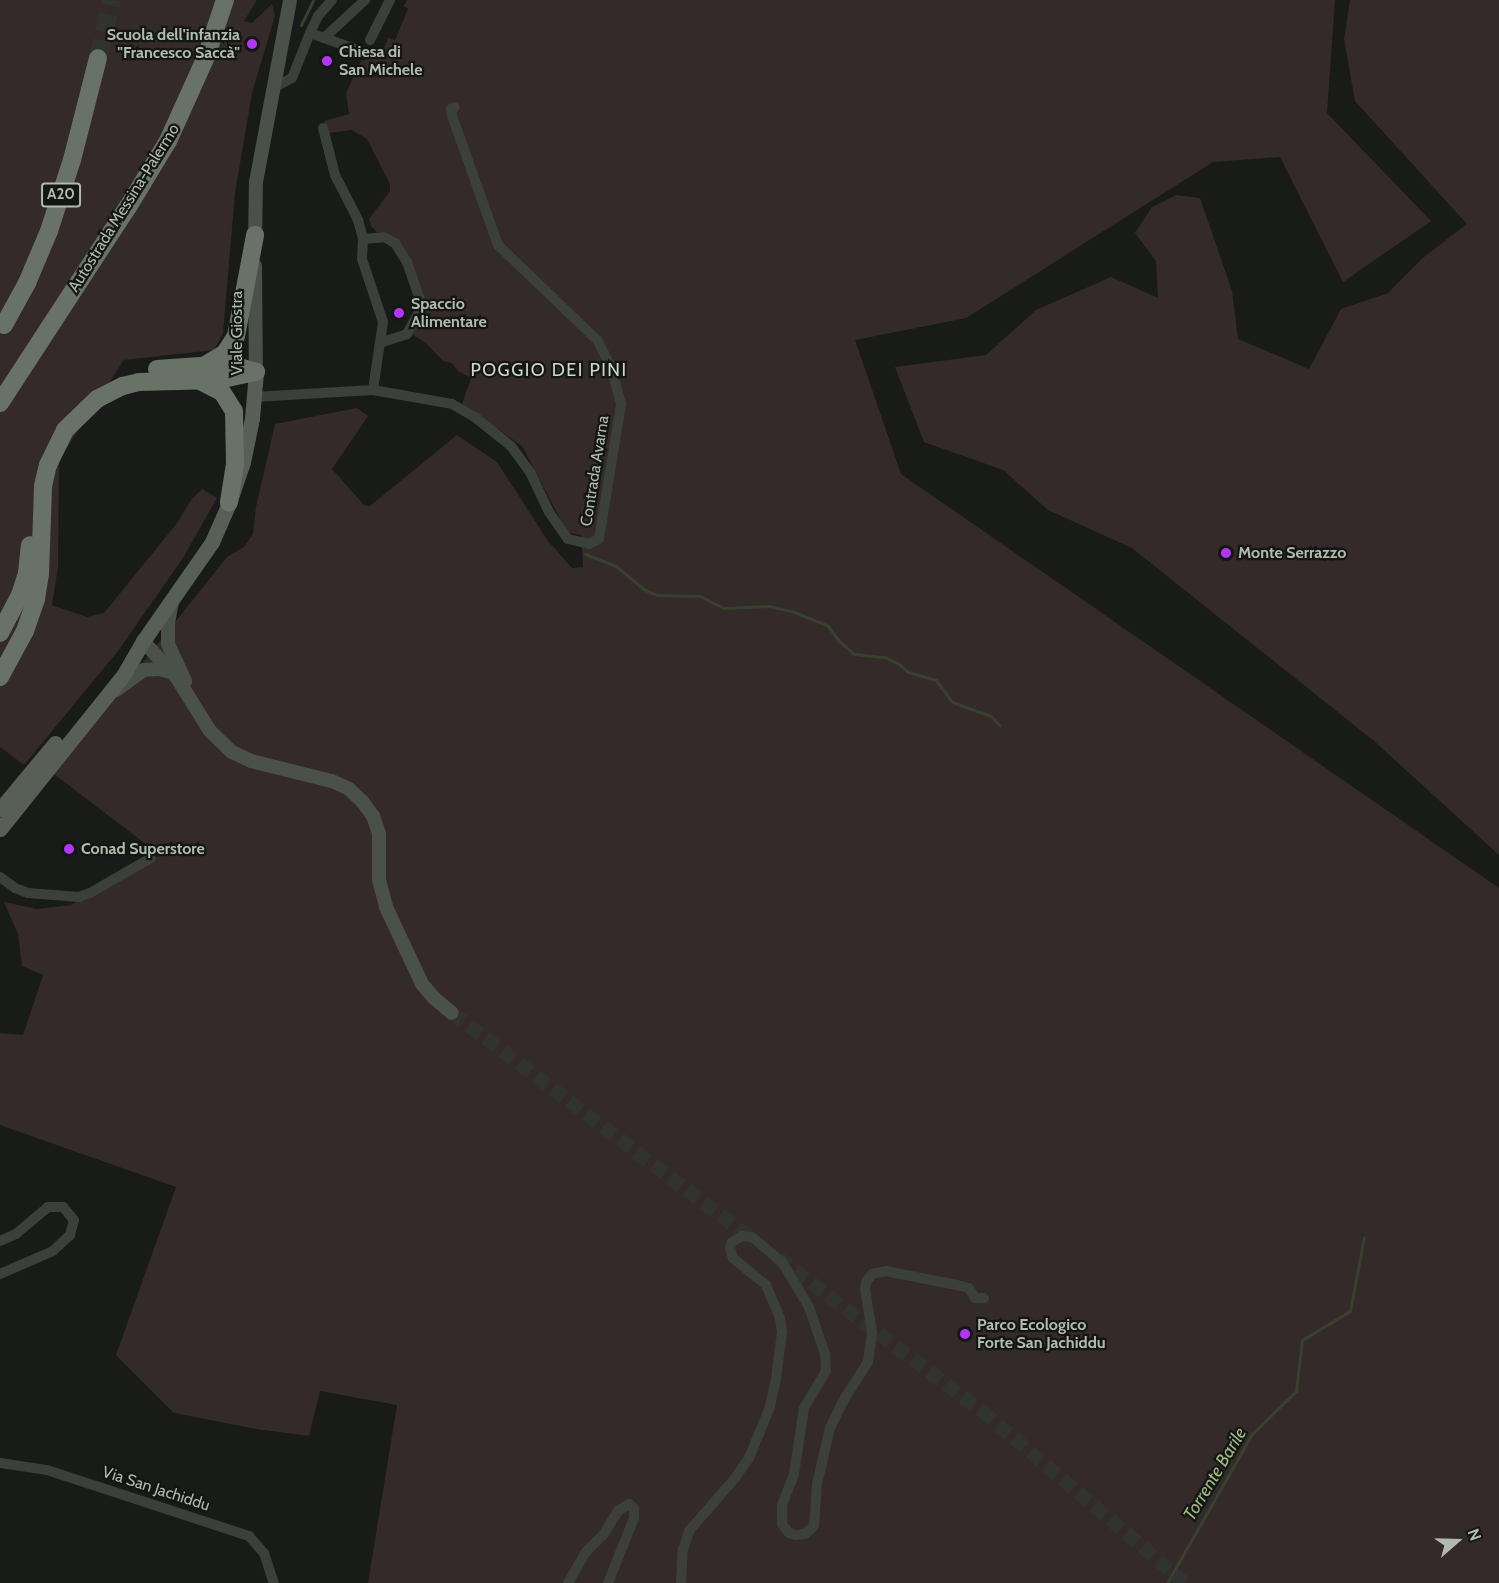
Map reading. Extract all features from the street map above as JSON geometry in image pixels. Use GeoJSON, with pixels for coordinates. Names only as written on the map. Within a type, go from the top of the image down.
{"type":"FeatureCollection","features":[{"type":"Feature","properties":{"kind":"highway","name":"Autostrada Messina-Palermo"},"geometry":{"type":"LineString","coordinates":[[0,403],[128,207],[183,111],[206,57],[225,0]]}},
{"type":"Feature","properties":{"kind":"highway","name":"A20"},"geometry":{"type":"LineString","coordinates":[[4,325],[27,283],[49,231],[72,160],[98,58]]}},
{"type":"Feature","properties":{"kind":"highway"},"geometry":{"type":"LineString","coordinates":[[197,374],[220,358],[236,336],[255,235]]}},
{"type":"Feature","properties":{"kind":"highway"},"geometry":{"type":"LineString","coordinates":[[0,677],[22,638],[36,599],[40,574],[31,488],[38,458],[57,423],[81,396],[100,383],[126,373],[197,374],[218,380],[256,372]]}},
{"type":"Feature","properties":{"kind":"highway"},"geometry":{"type":"LineString","coordinates":[[197,374],[222,392],[234,411],[235,464],[230,503]]}},
{"type":"Feature","properties":{"kind":"highway"},"geometry":{"type":"LineString","coordinates":[[0,633],[14,609],[24,584],[35,522]]}},
{"type":"Feature","properties":{"kind":"main road","name":"Viale Giostra"},"geometry":{"type":"LineString","coordinates":[[0,829],[124,674],[143,641],[212,542],[230,503],[248,440],[254,397],[256,182],[290,0]]}},
{"type":"Feature","properties":{"kind":"main road"},"geometry":{"type":"LineString","coordinates":[[172,601],[167,636],[173,657],[193,702],[210,731],[232,752],[251,761],[332,781],[349,789],[373,816],[379,833],[380,887],[386,907],[422,984],[452,1013]]}},
{"type":"Feature","properties":{"kind":"main road","name":"Viale Giostra"},"geometry":{"type":"LineString","coordinates":[[0,809],[117,666],[143,641]]}},
{"type":"Feature","properties":{"kind":"main road"},"geometry":{"type":"LineString","coordinates":[[143,641],[163,648],[173,657]]}},
{"type":"Feature","properties":{"kind":"main road"},"geometry":{"type":"LineString","coordinates":[[143,641],[193,702]]}},
{"type":"Feature","properties":{"kind":"main road"},"geometry":{"type":"LineString","coordinates":[[92,712],[135,674],[153,669],[170,672]]}},
{"type":"Feature","properties":{"kind":"street"},"geometry":{"type":"LineString","coordinates":[[273,88],[292,78],[318,16],[332,0]]}},
{"type":"Feature","properties":{"kind":"street"},"geometry":{"type":"LineString","coordinates":[[324,38],[365,0]]}},
{"type":"Feature","properties":{"kind":"street"},"geometry":{"type":"LineString","coordinates":[[370,40],[390,0]]}},
{"type":"Feature","properties":{"kind":"street"},"geometry":{"type":"LineString","coordinates":[[310,33],[358,50]]}},
{"type":"Feature","properties":{"kind":"street","name":"Contrada Avarna"},"geometry":{"type":"LineString","coordinates":[[373,390],[452,404],[476,418],[511,446],[531,474],[549,512],[568,539],[589,544],[599,539],[621,404],[611,367],[597,340],[511,260],[498,245],[452,116],[451,109],[455,107]]}},
{"type":"Feature","properties":{"kind":"street"},"geometry":{"type":"LineString","coordinates":[[254,397],[373,390],[383,321],[362,259],[363,239],[353,209],[334,175],[323,128]]}},
{"type":"Feature","properties":{"kind":"street"},"geometry":{"type":"LineString","coordinates":[[363,239],[384,237],[395,243],[407,262],[420,300],[418,314],[407,334],[380,343]]}},
{"type":"Feature","properties":{"kind":"street"},"geometry":{"type":"LineString","coordinates":[[0,878],[28,893],[79,897],[151,858]]}},
{"type":"Feature","properties":{"kind":"street"},"geometry":{"type":"LineString","coordinates":[[0,1241],[16,1234],[48,1208],[63,1207],[74,1220],[70,1236],[53,1251],[0,1274]]}},
{"type":"Feature","properties":{"kind":"street"},"geometry":{"type":"LineString","coordinates":[[681,1583],[683,1550],[689,1531],[735,1478],[749,1458],[770,1407],[776,1380],[782,1332],[780,1318],[766,1285],[733,1258],[730,1248],[732,1242],[741,1236],[752,1237],[782,1262],[809,1307],[825,1354],[826,1371],[804,1408],[794,1474],[782,1505],[782,1524],[789,1533],[796,1535],[805,1534],[814,1526],[817,1484],[830,1428],[843,1401],[868,1362],[872,1332],[865,1289],[866,1282],[872,1274],[886,1271],[957,1285],[969,1288],[975,1298],[984,1298]]}},
{"type":"Feature","properties":{"kind":"street","name":"Via San Jachiddu"},"geometry":{"type":"LineString","coordinates":[[0,1463],[47,1470],[249,1536],[264,1553],[274,1583]]}},
{"type":"Feature","properties":{"kind":"street"},"geometry":{"type":"LineString","coordinates":[[568,1583],[586,1552],[603,1535],[618,1511],[628,1504],[634,1508],[634,1518],[608,1583]]}},
{"type":"Feature","properties":{"kind":"shaded area"},"geometry":{"type":"Polygon","coordinates":[[[0,0],[257,0],[244,21],[252,23],[272,4],[275,16],[252,93],[235,193],[223,333],[214,350],[124,360],[59,460],[58,567],[52,605],[87,617],[104,613],[178,522],[191,500],[202,489],[217,498],[183,558],[118,651],[24,765],[0,747],[0,0]]]}},
{"type":"Feature","properties":{"kind":"shaded area"},"geometry":{"type":"Polygon","coordinates":[[[407,0],[1335,0],[1327,113],[1431,221],[1343,282],[1280,157],[1213,162],[966,318],[855,340],[901,474],[1499,888],[1499,1583],[368,1583],[397,1405],[320,1391],[309,1436],[256,1429],[174,1413],[116,1355],[176,1187],[0,1125],[0,1033],[23,1035],[43,975],[22,966],[18,934],[4,902],[37,909],[71,905],[160,855],[54,774],[227,557],[244,547],[253,534],[256,507],[275,424],[357,408],[368,416],[332,469],[364,505],[370,506],[457,435],[497,462],[548,541],[572,568],[583,567],[581,535],[569,533],[522,446],[462,404],[471,378],[458,371],[452,363],[443,361],[426,343],[412,334],[421,313],[392,237],[377,232],[371,226],[369,219],[390,191],[390,184],[367,139],[352,130],[328,133],[324,121],[349,114],[346,93],[361,61],[365,60],[370,48],[383,51],[388,38],[395,40],[408,9],[404,6],[407,0]]]}},
{"type":"Feature","properties":{"kind":"shaded area"},"geometry":{"type":"Polygon","coordinates":[[[1350,0],[1499,0],[1499,855],[1374,741],[1132,548],[1048,510],[1003,470],[924,442],[895,367],[986,355],[1036,310],[1111,277],[1158,298],[1156,261],[1135,233],[1152,207],[1176,195],[1200,198],[1232,291],[1238,339],[1309,369],[1341,309],[1388,293],[1424,257],[1467,224],[1355,101],[1344,39],[1350,0]]]}},
{"type":"Feature","properties":{"kind":"waterway"},"geometry":{"type":"LineString","coordinates":[[301,25],[313,0]]}},
{"type":"Feature","properties":{"kind":"waterway"},"geometry":{"type":"LineString","coordinates":[[585,554],[616,566],[643,589],[657,595],[700,596],[724,608],[769,606],[794,612],[828,626],[838,640],[854,654],[885,657],[908,672],[936,680],[952,702],[991,716],[1000,726]]}},
{"type":"Feature","properties":{"kind":"waterway","name":"Torrente Barile"},"geometry":{"type":"LineString","coordinates":[[1167,1583],[1252,1434],[1296,1391],[1302,1340],[1350,1311],[1364,1237]]}},
{"type":"Feature","properties":{"kind":"tunnel"},"geometry":{"type":"LineString","coordinates":[[98,58],[112,0]]}},
{"type":"Feature","properties":{"kind":"tunnel"},"geometry":{"type":"LineString","coordinates":[[452,1013],[755,1241]]}},
{"type":"Feature","properties":{"kind":"tunnel"},"geometry":{"type":"LineString","coordinates":[[778,1258],[982,1411],[1185,1583]]}},
{"type":"Feature","properties":{"kind":"place","name":"Scuola dell'infanzia \"Francesco Saccà\""},"geometry":{"type":"Point","coordinates":[252,44]}},
{"type":"Feature","properties":{"kind":"place","name":"Chiesa di San Michele"},"geometry":{"type":"Point","coordinates":[327,61]}},
{"type":"Feature","properties":{"kind":"place","name":"Spaccio Alimentare"},"geometry":{"type":"Point","coordinates":[399,313]}},
{"type":"Feature","properties":{"kind":"place","name":"Monte Serrazzo"},"geometry":{"type":"Point","coordinates":[1226,553]}},
{"type":"Feature","properties":{"kind":"place","name":"Conad Superstore"},"geometry":{"type":"Point","coordinates":[69,849]}},
{"type":"Feature","properties":{"kind":"place","name":"Parco Ecologico Forte San Jachiddu"},"geometry":{"type":"Point","coordinates":[965,1334]}},
{"type":"Feature","properties":{"kind":"district","name":"POGGIO DEI PINI"},"geometry":{"type":"Point","coordinates":[549,370]}}]}
